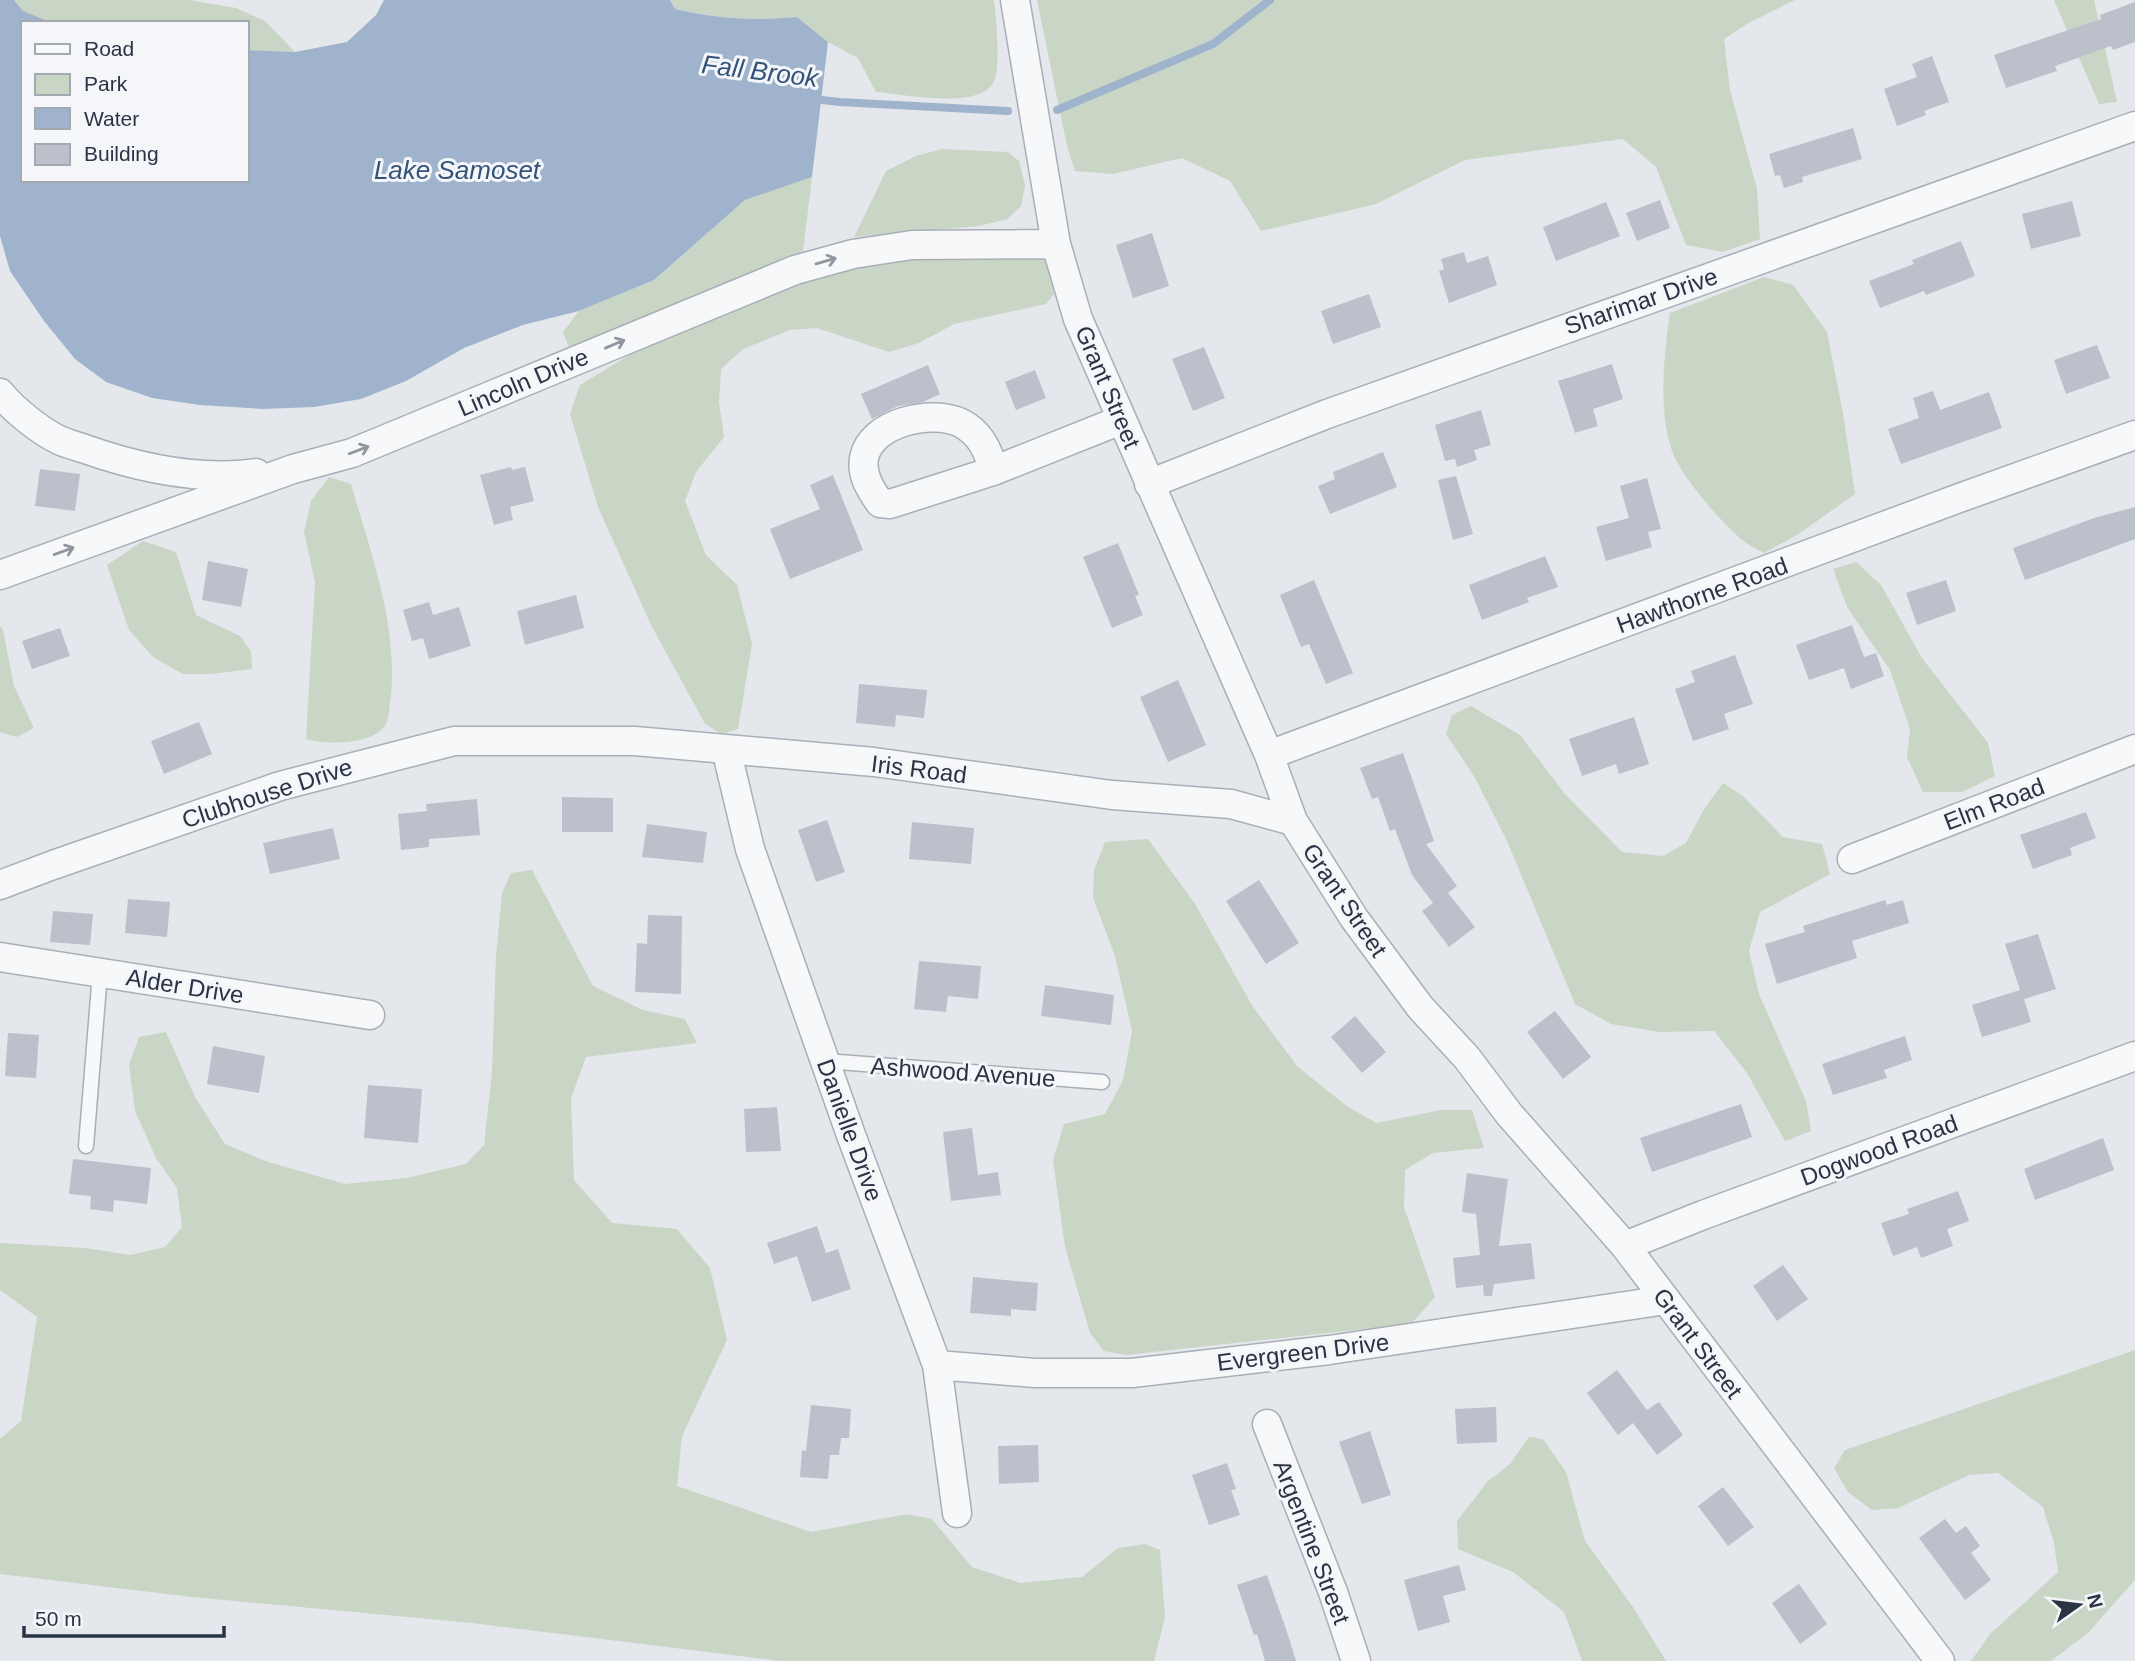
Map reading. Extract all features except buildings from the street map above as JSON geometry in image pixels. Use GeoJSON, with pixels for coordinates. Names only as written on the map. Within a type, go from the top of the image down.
{"type":"FeatureCollection","features":[{"type":"Feature","properties":{"kind":"street","name":"Grant Street"},"geometry":{"type":"LineString","coordinates":[[1015,0],[1037,144],[1056,244],[1078,319],[1269,755],[1293,821],[1354,918],[1420,1007],[1466,1058],[1509,1114],[1625,1246],[1940,1661]]}},
{"type":"Feature","properties":{"kind":"street","name":"Sharimar Drive"},"geometry":{"type":"LineString","coordinates":[[1149,485],[1327,414],[2135,126]]}},
{"type":"Feature","properties":{"kind":"street","name":"Lincoln Drive"},"geometry":{"type":"LineString","coordinates":[[0,575],[293,469],[352,453],[795,270],[853,254],[912,245],[1056,244]]}},
{"type":"Feature","properties":{"kind":"street"},"geometry":{"type":"LineString","coordinates":[[0,393],[11,405],[59,440],[116,460],[175,471],[234,476],[293,469]]}},
{"type":"Feature","properties":{"kind":"street"},"geometry":{"type":"LineString","coordinates":[[993,471],[1121,420]]}},
{"type":"Feature","properties":{"kind":"street","name":"Hawthorne Road"},"geometry":{"type":"LineString","coordinates":[[1269,755],[2135,435]]}},
{"type":"Feature","properties":{"kind":"street","name":"Clubhouse Drive"},"geometry":{"type":"LineString","coordinates":[[0,885],[269,790],[349,766],[454,741],[542,741]]}},
{"type":"Feature","properties":{"kind":"street","name":"Iris Road"},"geometry":{"type":"LineString","coordinates":[[542,741],[635,741],[874,762],[1112,795],[1231,804],[1293,821]]}},
{"type":"Feature","properties":{"kind":"street","name":"Danielle Drive"},"geometry":{"type":"LineString","coordinates":[[726,749],[750,849],[937,1365],[957,1513]]}},
{"type":"Feature","properties":{"kind":"street","name":"Elm Road"},"geometry":{"type":"LineString","coordinates":[[1852,859],[2135,749]]}},
{"type":"Feature","properties":{"kind":"street","name":"Alder Drive"},"geometry":{"type":"LineString","coordinates":[[0,957],[370,1015]]}},
{"type":"Feature","properties":{"kind":"street","name":"Dogwood Road"},"geometry":{"type":"LineString","coordinates":[[1625,1246],[2135,1056]]}},
{"type":"Feature","properties":{"kind":"street","name":"Evergreen Drive"},"geometry":{"type":"LineString","coordinates":[[937,1365],[1035,1373],[1132,1373],[1329,1350],[1666,1300]]}},
{"type":"Feature","properties":{"kind":"street","name":"Argentine Street"},"geometry":{"type":"LineString","coordinates":[[1267,1424],[1333,1592],[1356,1661]]}},
{"type":"Feature","properties":{"kind":"lane"},"geometry":{"type":"LineString","coordinates":[[86,1146],[100,973]]}},
{"type":"Feature","properties":{"kind":"lane","name":"Ashwood Avenue"},"geometry":{"type":"LineString","coordinates":[[825,1061],[1102,1082]]}},
{"type":"Feature","properties":{"kind":"green space"},"geometry":{"type":"Polygon","coordinates":[[[14,0],[190,0],[236,8],[265,21],[295,52],[248,50],[248,21],[48,21],[23,11],[14,0]]]}},
{"type":"Feature","properties":{"kind":"green space"},"geometry":{"type":"Polygon","coordinates":[[[670,0],[994,0],[996,74],[986,90],[974,96],[941,98],[876,92],[858,58],[828,42],[797,17],[750,19],[707,15],[675,9],[670,0]]]}},
{"type":"Feature","properties":{"kind":"green space"},"geometry":{"type":"Polygon","coordinates":[[[1037,0],[1795,0],[1724,39],[1730,90],[1757,189],[1760,239],[1723,252],[1686,245],[1656,167],[1623,139],[1465,160],[1376,204],[1261,231],[1230,181],[1182,158],[1113,174],[1075,171],[1067,146],[1037,0]]]}},
{"type":"Feature","properties":{"kind":"green space"},"geometry":{"type":"Polygon","coordinates":[[[2054,0],[2094,0],[2117,102],[2099,104],[2054,0]]]}},
{"type":"Feature","properties":{"kind":"green space"},"geometry":{"type":"Polygon","coordinates":[[[942,149],[1008,152],[1019,161],[1025,185],[1021,206],[1007,219],[979,226],[854,237],[886,171],[916,156],[942,149]]]}},
{"type":"Feature","properties":{"kind":"green space"},"geometry":{"type":"Polygon","coordinates":[[[812,177],[803,251],[634,321],[582,347],[569,347],[563,332],[579,311],[654,280],[745,200],[812,177]]]}},
{"type":"Feature","properties":{"kind":"green space"},"geometry":{"type":"Polygon","coordinates":[[[923,257],[1047,257],[1058,289],[1046,304],[954,324],[919,343],[889,352],[817,328],[790,330],[743,349],[721,369],[719,402],[724,437],[696,472],[685,501],[706,555],[737,585],[752,644],[738,729],[722,734],[705,724],[651,625],[598,507],[570,414],[580,385],[631,354],[795,281],[861,262],[923,257]]]}},
{"type":"Feature","properties":{"kind":"green space"},"geometry":{"type":"Polygon","coordinates":[[[1764,277],[1793,285],[1827,332],[1855,494],[1800,533],[1764,553],[1744,541],[1723,521],[1702,498],[1676,461],[1665,418],[1664,382],[1670,313],[1764,277]]]}},
{"type":"Feature","properties":{"kind":"green space"},"geometry":{"type":"Polygon","coordinates":[[[329,477],[351,484],[382,592],[391,648],[392,676],[386,724],[372,736],[349,742],[306,739],[315,582],[304,532],[311,501],[329,477]]]}},
{"type":"Feature","properties":{"kind":"green space"},"geometry":{"type":"Polygon","coordinates":[[[143,541],[176,552],[196,615],[240,636],[251,651],[252,669],[183,674],[153,657],[129,630],[107,565],[143,541]]]}},
{"type":"Feature","properties":{"kind":"green space"},"geometry":{"type":"Polygon","coordinates":[[[1856,562],[1881,585],[1922,658],[1988,743],[1995,776],[1962,792],[1923,792],[1907,757],[1910,729],[1890,670],[1847,607],[1833,569],[1856,562]]]}},
{"type":"Feature","properties":{"kind":"green space"},"geometry":{"type":"Polygon","coordinates":[[[0,626],[14,686],[34,728],[17,737],[0,732],[0,626]]]}},
{"type":"Feature","properties":{"kind":"green space"},"geometry":{"type":"Polygon","coordinates":[[[1471,706],[1520,735],[1565,794],[1622,852],[1663,856],[1686,843],[1704,809],[1723,783],[1743,796],[1783,837],[1822,844],[1830,874],[1760,912],[1749,951],[1759,994],[1806,1101],[1811,1131],[1785,1141],[1747,1073],[1714,1031],[1659,1032],[1611,1024],[1575,1004],[1507,841],[1474,776],[1446,734],[1452,715],[1471,706]]]}},
{"type":"Feature","properties":{"kind":"green space"},"geometry":{"type":"Polygon","coordinates":[[[1148,839],[1195,904],[1253,1007],[1298,1067],[1348,1107],[1377,1123],[1441,1110],[1472,1110],[1484,1148],[1433,1153],[1405,1170],[1404,1207],[1435,1297],[1411,1324],[1126,1355],[1104,1351],[1090,1333],[1065,1247],[1053,1160],[1064,1124],[1105,1114],[1123,1080],[1132,1031],[1115,956],[1093,898],[1094,870],[1105,842],[1148,839]]]}},
{"type":"Feature","properties":{"kind":"green space"},"geometry":{"type":"Polygon","coordinates":[[[532,870],[593,986],[643,1010],[685,1019],[697,1043],[586,1057],[571,1098],[574,1180],[612,1223],[677,1229],[710,1268],[727,1340],[682,1436],[677,1486],[811,1532],[907,1514],[932,1519],[972,1567],[1020,1583],[1082,1577],[1118,1548],[1145,1544],[1160,1550],[1165,1617],[1154,1661],[780,1661],[472,1623],[192,1597],[0,1574],[0,1439],[21,1421],[37,1317],[0,1290],[0,1243],[85,1248],[130,1255],[165,1247],[182,1227],[177,1188],[156,1158],[135,1111],[129,1065],[139,1037],[166,1032],[195,1097],[225,1144],[268,1162],[345,1184],[407,1178],[466,1164],[484,1145],[492,1072],[496,956],[502,893],[511,873],[532,870]]]}},
{"type":"Feature","properties":{"kind":"green space"},"geometry":{"type":"Polygon","coordinates":[[[2135,1350],[2135,1580],[2088,1633],[2051,1661],[1971,1661],[1990,1634],[2058,1572],[2054,1543],[2043,1507],[1998,1473],[1969,1475],[1898,1508],[1872,1510],[1848,1492],[1834,1468],[1845,1450],[2135,1350]]]}},
{"type":"Feature","properties":{"kind":"green space"},"geometry":{"type":"Polygon","coordinates":[[[1529,1437],[1543,1439],[1566,1472],[1585,1541],[1633,1607],[1666,1661],[1582,1661],[1564,1612],[1513,1572],[1458,1549],[1457,1521],[1488,1481],[1510,1464],[1529,1437]]]}},
{"type":"Feature","properties":{"kind":"water","name":"Lake Samoset"},"geometry":{"type":"Polygon","coordinates":[[[0,0],[14,0],[23,11],[48,21],[21,21],[21,182],[248,182],[248,50],[295,52],[347,42],[376,15],[384,0],[670,0],[675,9],[707,15],[750,19],[797,17],[828,42],[812,177],[745,200],[654,280],[579,311],[523,325],[464,348],[406,381],[361,399],[314,407],[263,409],[200,405],[152,398],[106,382],[75,359],[44,321],[10,271],[0,236],[0,0]]]}},
{"type":"Feature","properties":{"kind":"waterway","name":"Fall Brook"},"geometry":{"type":"LineString","coordinates":[[1057,110],[1213,44],[1270,0]]}},
{"type":"Feature","properties":{"kind":"waterway","name":"Fall Brook"},"geometry":{"type":"LineString","coordinates":[[813,99],[1008,111]]}}]}
